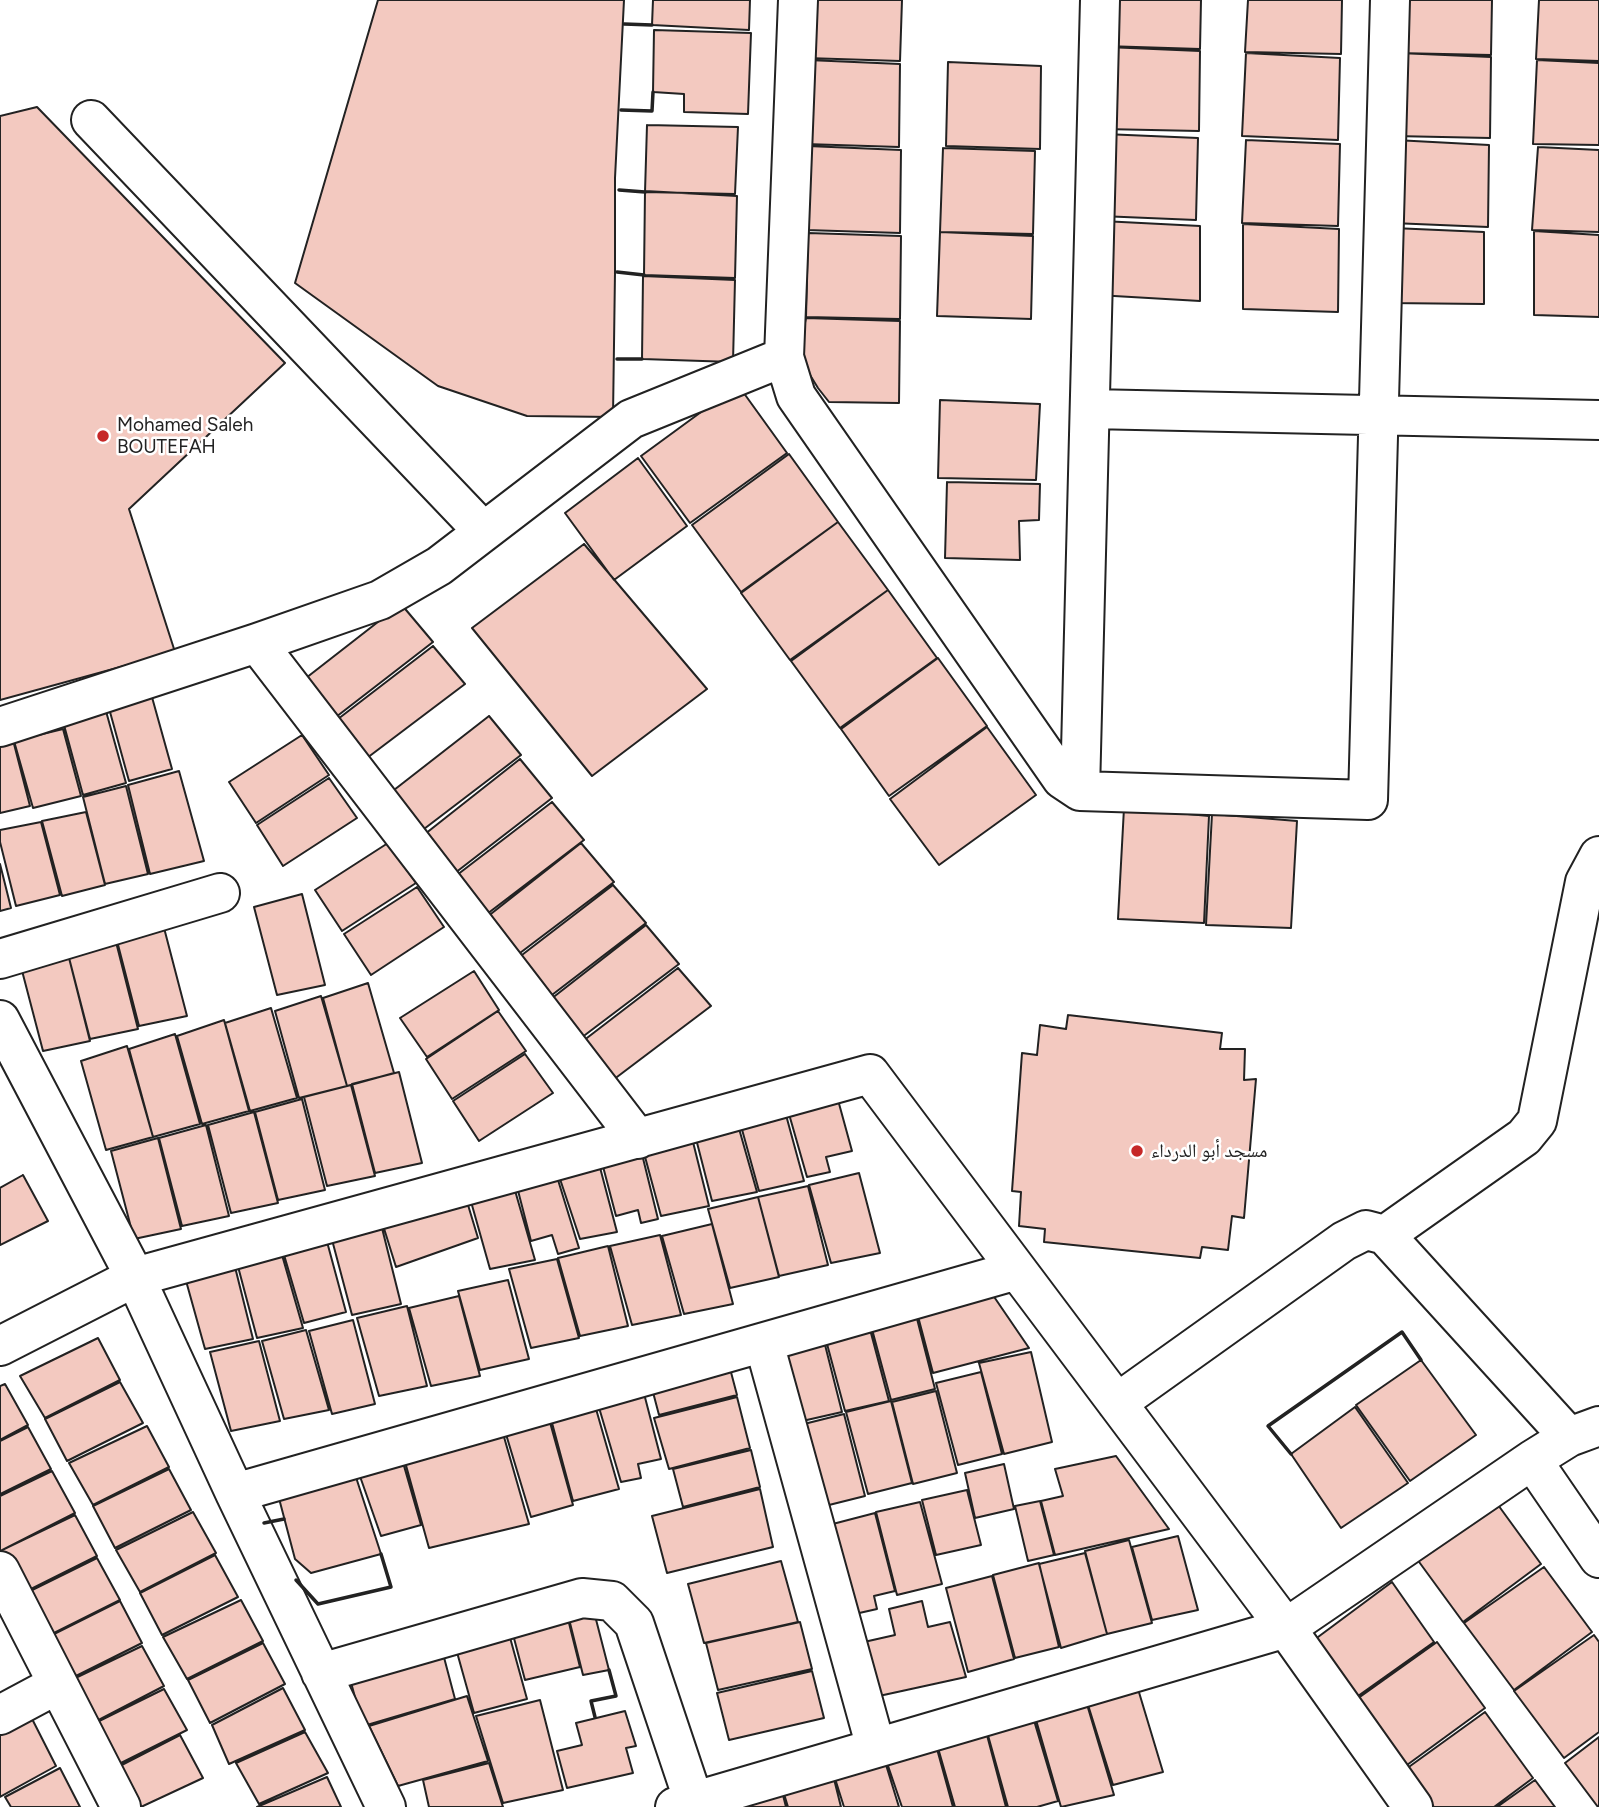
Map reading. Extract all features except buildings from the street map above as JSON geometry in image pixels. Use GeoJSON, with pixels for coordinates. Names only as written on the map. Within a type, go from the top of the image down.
{"type":"FeatureCollection","features":[{"type":"Feature","properties":{"kind":"street"},"geometry":{"type":"LineString","coordinates":[[798,0],[784,357],[796,396],[1062,779],[1080,791],[1368,800],[1390,0]]}},
{"type":"Feature","properties":{"kind":"street"},"geometry":{"type":"LineString","coordinates":[[1080,791],[1100,0]]}},
{"type":"Feature","properties":{"kind":"street"},"geometry":{"type":"LineString","coordinates":[[91,120],[483,531]]}},
{"type":"Feature","properties":{"kind":"street"},"geometry":{"type":"LineString","coordinates":[[0,727],[380,600],[439,566],[631,419],[784,357]]}},
{"type":"Feature","properties":{"kind":"street"},"geometry":{"type":"LineString","coordinates":[[1090,409],[1599,420]]}},
{"type":"Feature","properties":{"kind":"street"},"geometry":{"type":"LineString","coordinates":[[257,643],[638,1139]]}},
{"type":"Feature","properties":{"kind":"street"},"geometry":{"type":"LineString","coordinates":[[1385,1235],[1524,1137],[1537,1121],[1585,881],[1599,856]]}},
{"type":"Feature","properties":{"kind":"street"},"geometry":{"type":"LineString","coordinates":[[0,959],[220,893]]}},
{"type":"Feature","properties":{"kind":"street"},"geometry":{"type":"LineString","coordinates":[[0,1020],[135,1277],[386,1807]]}},
{"type":"Feature","properties":{"kind":"street"},"geometry":{"type":"LineString","coordinates":[[0,1346],[135,1277],[870,1074],[1286,1628],[1413,1807]]}},
{"type":"Feature","properties":{"kind":"street"},"geometry":{"type":"LineString","coordinates":[[321,1673],[582,1598],[612,1601],[634,1623],[685,1804],[1286,1628],[1532,1460],[1584,1432],[1385,1235],[1366,1230],[1344,1241],[1117,1403]]}},
{"type":"Feature","properties":{"kind":"street"},"geometry":{"type":"LineString","coordinates":[[235,1493],[1017,1270]]}},
{"type":"Feature","properties":{"kind":"street"},"geometry":{"type":"LineString","coordinates":[[764,1343],[876,1748]]}},
{"type":"Feature","properties":{"kind":"street"},"geometry":{"type":"LineString","coordinates":[[1532,1460],[1599,1558]]}},
{"type":"Feature","properties":{"kind":"street"},"geometry":{"type":"LineString","coordinates":[[0,1571],[121,1807]]}},
{"type":"Feature","properties":{"kind":"street"},"geometry":{"type":"LineString","coordinates":[[0,1715],[58,1684]]}},
{"type":"Feature","properties":{"kind":"wall"},"geometry":{"type":"LineString","coordinates":[[624,24],[652,25]]}},
{"type":"Feature","properties":{"kind":"wall"},"geometry":{"type":"LineString","coordinates":[[621,110],[652,111],[653,92]]}},
{"type":"Feature","properties":{"kind":"wall"},"geometry":{"type":"LineString","coordinates":[[619,190],[645,192]]}},
{"type":"Feature","properties":{"kind":"wall"},"geometry":{"type":"LineString","coordinates":[[617,272],[644,275]]}},
{"type":"Feature","properties":{"kind":"wall"},"geometry":{"type":"LineString","coordinates":[[617,359],[642,359]]}},
{"type":"Feature","properties":{"kind":"wall"},"geometry":{"type":"LineString","coordinates":[[1291,1454],[1268,1426],[1402,1332],[1421,1360]]}},
{"type":"Feature","properties":{"kind":"wall"},"geometry":{"type":"LineString","coordinates":[[264,1523],[284,1519]]}},
{"type":"Feature","properties":{"kind":"wall"},"geometry":{"type":"LineString","coordinates":[[296,1580],[318,1604],[391,1587],[381,1554]]}},
{"type":"Feature","properties":{"kind":"wall"},"geometry":{"type":"LineString","coordinates":[[595,1717],[591,1701],[616,1696],[609,1670]]}},
{"type":"Feature","properties":{"kind":"place","name":"Mohamed Saleh BOUTEFAH"},"geometry":{"type":"Point","coordinates":[103,436]}},
{"type":"Feature","properties":{"kind":"place","name":"مسجد أبو الدرداء"},"geometry":{"type":"Point","coordinates":[1137,1151]}}]}
